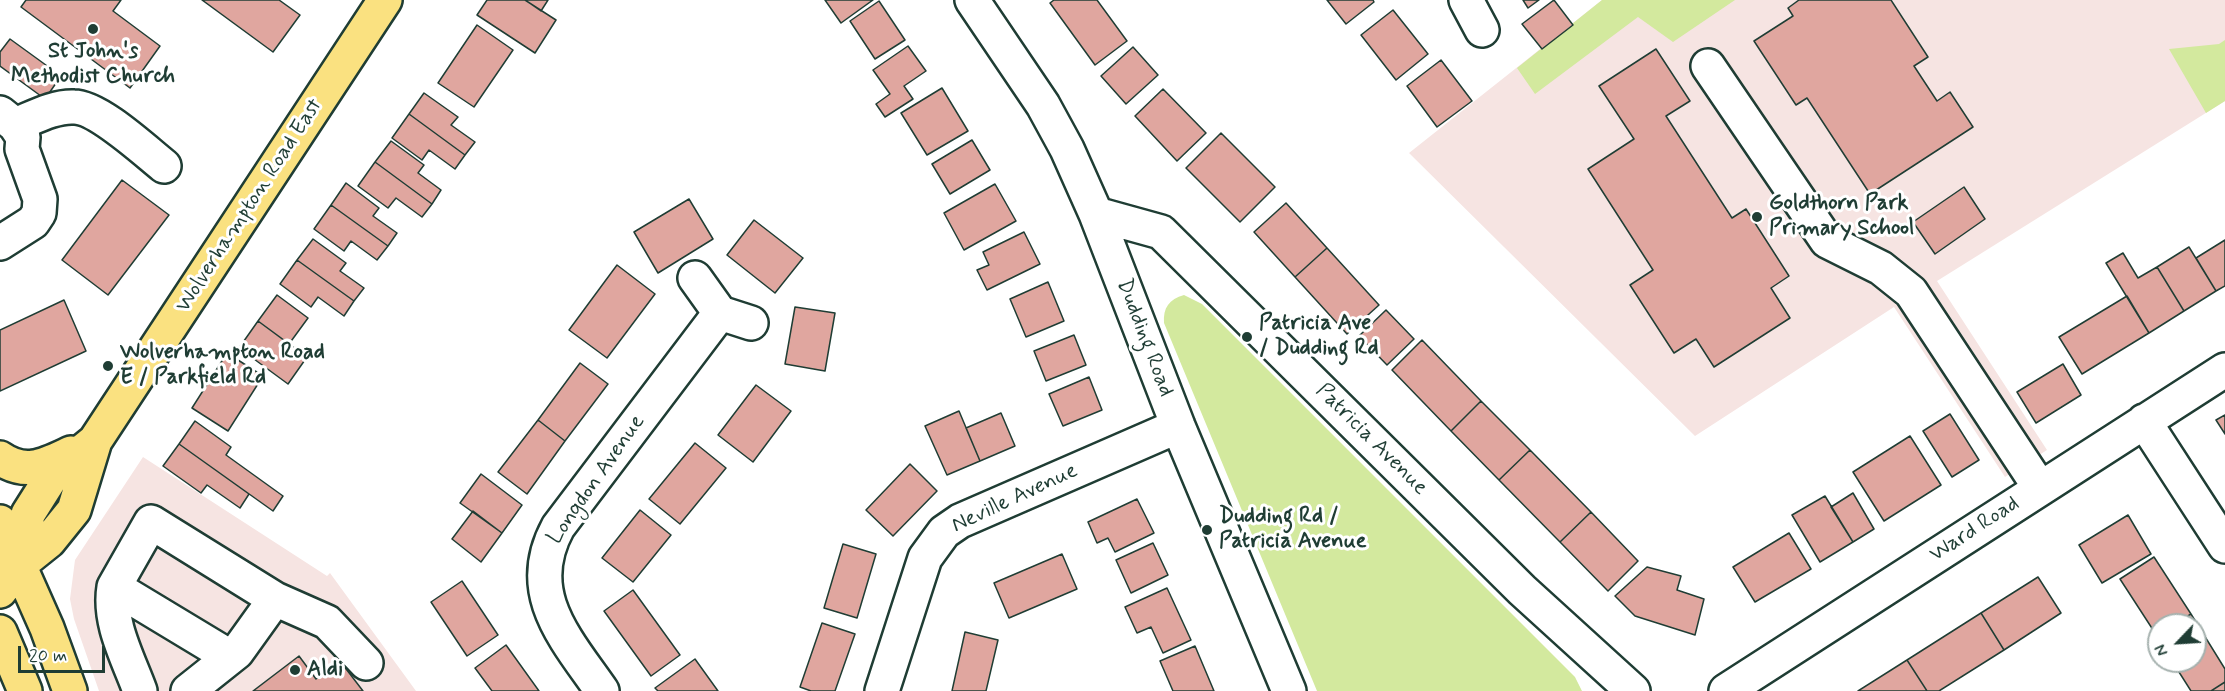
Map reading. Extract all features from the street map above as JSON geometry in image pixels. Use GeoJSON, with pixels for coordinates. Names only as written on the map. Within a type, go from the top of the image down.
{"type":"FeatureCollection","features":[{"type":"Feature","properties":{"kind":"main road","name":"Wolverhampton Road East"},"geometry":{"type":"LineString","coordinates":[[0,591],[19,565],[28,514],[52,476],[95,441],[385,0]]}},
{"type":"Feature","properties":{"kind":"main road"},"geometry":{"type":"LineString","coordinates":[[0,458],[21,467],[39,468],[95,441]]}},
{"type":"Feature","properties":{"kind":"main road"},"geometry":{"type":"LineString","coordinates":[[0,522],[47,628],[70,691]]}},
{"type":"Feature","properties":{"kind":"main road"},"geometry":{"type":"LineString","coordinates":[[0,632],[25,691]]}},
{"type":"Feature","properties":{"kind":"street","name":"Dudding Road"},"geometry":{"type":"LineString","coordinates":[[972,0],[1043,105],[1067,149],[1096,214],[1179,426],[1289,691]]}},
{"type":"Feature","properties":{"kind":"street"},"geometry":{"type":"LineString","coordinates":[[1466,0],[1482,30]]}},
{"type":"Feature","properties":{"kind":"street"},"geometry":{"type":"LineString","coordinates":[[1708,66],[1827,241],[1881,268],[1911,292],[2040,488]]}},
{"type":"Feature","properties":{"kind":"street"},"geometry":{"type":"LineString","coordinates":[[0,243],[26,229],[39,213],[40,199],[22,149],[23,136],[8,119],[56,109],[82,108],[95,114],[164,166]]}},
{"type":"Feature","properties":{"kind":"street","name":"Patricia Avenue"},"geometry":{"type":"LineString","coordinates":[[1096,214],[1161,232],[1521,590],[1633,691]]}},
{"type":"Feature","properties":{"kind":"street"},"geometry":{"type":"LineString","coordinates":[[695,278],[720,313],[751,323]]}},
{"type":"Feature","properties":{"kind":"street","name":"Longdon Avenue"},"geometry":{"type":"LineString","coordinates":[[602,691],[561,631],[547,602],[544,572],[547,548],[558,527],[720,313]]}},
{"type":"Feature","properties":{"kind":"street","name":"Ward Road"},"geometry":{"type":"LineString","coordinates":[[1726,691],[2225,370]]}},
{"type":"Feature","properties":{"kind":"street"},"geometry":{"type":"LineString","coordinates":[[2144,421],[2225,546]]}},
{"type":"Feature","properties":{"kind":"street","name":"Neville Avenue"},"geometry":{"type":"LineString","coordinates":[[882,691],[925,558],[944,532],[960,521],[1179,426]]}},
{"type":"Feature","properties":{"kind":"street"},"geometry":{"type":"LineString","coordinates":[[140,691],[113,616],[114,587],[151,522],[275,599],[327,622],[366,663]]}},
{"type":"Feature","properties":{"kind":"street"},"geometry":{"type":"LineString","coordinates":[[114,587],[230,657]]}},
{"type":"Feature","properties":{"kind":"street"},"geometry":{"type":"LineString","coordinates":[[188,691],[230,657],[275,599]]}},
{"type":"Feature","properties":{"kind":"shaded area","name":"Goldthorn Park Primary School"},"geometry":{"type":"Polygon","coordinates":[[[1602,0],[2225,0],[2225,101],[1937,281],[2047,450],[2005,477],[1894,307],[1695,436],[1409,153],[1602,0]]]}},
{"type":"Feature","properties":{"kind":"shaded area"},"geometry":{"type":"Polygon","coordinates":[[[143,457],[327,576],[330,573],[416,691],[99,691],[74,619],[70,599],[75,560],[143,457]]]}},
{"type":"Feature","properties":{"kind":"green space"},"geometry":{"type":"Polygon","coordinates":[[[1602,0],[1735,0],[1673,42],[1638,17],[1535,94],[1517,68],[1602,0]]]}},
{"type":"Feature","properties":{"kind":"green space"},"geometry":{"type":"Polygon","coordinates":[[[2225,40],[2225,101],[2206,113],[2169,49],[2219,44],[2225,40]]]}},
{"type":"Feature","properties":{"kind":"green space"},"geometry":{"type":"Polygon","coordinates":[[[1184,295],[1202,304],[1575,677],[1582,691],[1317,691],[1164,323],[1168,305],[1174,299],[1184,295]]]}},
{"type":"Feature","properties":{"kind":"building","name":"St John's Methodist Church"},"geometry":{"type":"Polygon","coordinates":[[[26,0],[121,0],[113,11],[160,46],[130,88],[21,7],[26,0]]]}},
{"type":"Feature","properties":{"kind":"building"},"geometry":{"type":"Polygon","coordinates":[[[202,0],[279,0],[300,15],[273,52],[202,0]]]}},
{"type":"Feature","properties":{"kind":"building"},"geometry":{"type":"Polygon","coordinates":[[[487,0],[525,0],[556,20],[535,53],[477,15],[487,0]]]}},
{"type":"Feature","properties":{"kind":"building"},"geometry":{"type":"Polygon","coordinates":[[[525,0],[548,0],[541,11],[525,0]]]}},
{"type":"Feature","properties":{"kind":"building"},"geometry":{"type":"Polygon","coordinates":[[[825,0],[873,0],[841,23],[825,0]]]}},
{"type":"Feature","properties":{"kind":"building"},"geometry":{"type":"Polygon","coordinates":[[[1054,0],[1097,0],[1127,41],[1095,65],[1050,3],[1054,0]]]}},
{"type":"Feature","properties":{"kind":"building"},"geometry":{"type":"Polygon","coordinates":[[[1327,0],[1373,0],[1374,2],[1346,24],[1327,0]]]}},
{"type":"Feature","properties":{"kind":"building"},"geometry":{"type":"Polygon","coordinates":[[[1523,0],[1539,0],[1528,8],[1523,0]]]}},
{"type":"Feature","properties":{"kind":"building"},"geometry":{"type":"Polygon","coordinates":[[[1554,0],[1573,25],[1542,49],[1522,24],[1554,0]]]}},
{"type":"Feature","properties":{"kind":"building"},"geometry":{"type":"Polygon","coordinates":[[[1799,0],[1891,0],[1928,57],[1914,66],[1937,101],[1950,92],[1973,127],[1870,194],[1807,98],[1796,105],[1754,41],[1793,16],[1788,8],[1799,0]]]}},
{"type":"Feature","properties":{"kind":"building"},"geometry":{"type":"Polygon","coordinates":[[[879,1],[905,40],[875,59],[850,21],[879,1]]]}},
{"type":"Feature","properties":{"kind":"building"},"geometry":{"type":"Polygon","coordinates":[[[1393,10],[1428,54],[1396,80],[1361,35],[1393,10]]]}},
{"type":"Feature","properties":{"kind":"building"},"geometry":{"type":"Polygon","coordinates":[[[477,25],[513,50],[474,107],[438,83],[477,25]]]}},
{"type":"Feature","properties":{"kind":"building"},"geometry":{"type":"Polygon","coordinates":[[[10,39],[61,76],[45,99],[0,66],[0,52],[10,39]]]}},
{"type":"Feature","properties":{"kind":"building"},"geometry":{"type":"Polygon","coordinates":[[[908,46],[926,71],[904,86],[913,99],[885,117],[876,104],[890,94],[873,70],[908,46]]]}},
{"type":"Feature","properties":{"kind":"building"},"geometry":{"type":"Polygon","coordinates":[[[1133,47],[1158,75],[1126,104],[1101,76],[1133,47]]]}},
{"type":"Feature","properties":{"kind":"building"},"geometry":{"type":"Polygon","coordinates":[[[1656,49],[1690,101],[1666,116],[1732,218],[1746,209],[1789,276],[1771,288],[1790,318],[1714,367],[1696,339],[1674,353],[1630,285],[1653,270],[1588,169],[1634,139],[1599,86],[1656,49]]]}},
{"type":"Feature","properties":{"kind":"building"},"geometry":{"type":"Polygon","coordinates":[[[1441,60],[1472,101],[1437,127],[1407,86],[1441,60]]]}},
{"type":"Feature","properties":{"kind":"building"},"geometry":{"type":"Polygon","coordinates":[[[942,88],[968,131],[927,155],[901,113],[942,88]]]}},
{"type":"Feature","properties":{"kind":"building"},"geometry":{"type":"Polygon","coordinates":[[[1163,89],[1206,133],[1177,161],[1135,116],[1163,89]]]}},
{"type":"Feature","properties":{"kind":"building"},"geometry":{"type":"Polygon","coordinates":[[[424,93],[458,117],[451,125],[475,142],[465,155],[409,114],[424,93]]]}},
{"type":"Feature","properties":{"kind":"building"},"geometry":{"type":"Polygon","coordinates":[[[409,114],[465,155],[455,169],[429,150],[422,160],[392,138],[409,114]]]}},
{"type":"Feature","properties":{"kind":"building"},"geometry":{"type":"Polygon","coordinates":[[[1221,133],[1275,187],[1240,222],[1186,168],[1221,133]]]}},
{"type":"Feature","properties":{"kind":"building"},"geometry":{"type":"Polygon","coordinates":[[[972,140],[990,170],[950,194],[932,164],[972,140]]]}},
{"type":"Feature","properties":{"kind":"building"},"geometry":{"type":"Polygon","coordinates":[[[391,141],[424,165],[418,173],[441,190],[432,204],[375,162],[391,141]]]}},
{"type":"Feature","properties":{"kind":"building"},"geometry":{"type":"Polygon","coordinates":[[[375,162],[432,204],[422,217],[396,198],[388,208],[358,186],[375,162]]]}},
{"type":"Feature","properties":{"kind":"building"},"geometry":{"type":"Polygon","coordinates":[[[122,180],[169,215],[108,295],[62,260],[122,180]]]}},
{"type":"Feature","properties":{"kind":"building"},"geometry":{"type":"Polygon","coordinates":[[[346,183],[379,208],[373,216],[397,233],[388,246],[331,205],[346,183]]]}},
{"type":"Feature","properties":{"kind":"building"},"geometry":{"type":"Polygon","coordinates":[[[995,184],[1016,221],[964,250],[944,213],[995,184]]]}},
{"type":"Feature","properties":{"kind":"building"},"geometry":{"type":"Polygon","coordinates":[[[1964,187],[1985,219],[1935,254],[1913,222],[1964,187]]]}},
{"type":"Feature","properties":{"kind":"building"},"geometry":{"type":"Polygon","coordinates":[[[689,199],[713,239],[658,273],[634,232],[689,199]]]}},
{"type":"Feature","properties":{"kind":"building"},"geometry":{"type":"Polygon","coordinates":[[[1286,203],[1327,248],[1295,277],[1254,232],[1286,203]]]}},
{"type":"Feature","properties":{"kind":"building"},"geometry":{"type":"Polygon","coordinates":[[[331,205],[388,246],[377,260],[351,241],[344,251],[314,229],[331,205]]]}},
{"type":"Feature","properties":{"kind":"building"},"geometry":{"type":"Polygon","coordinates":[[[754,220],[803,258],[775,293],[727,255],[754,220]]]}},
{"type":"Feature","properties":{"kind":"building"},"geometry":{"type":"Polygon","coordinates":[[[1024,232],[1040,264],[987,290],[977,270],[989,265],[983,252],[1024,232]]]}},
{"type":"Feature","properties":{"kind":"building"},"geometry":{"type":"Polygon","coordinates":[[[313,239],[346,263],[340,271],[364,288],[354,301],[297,260],[313,239]]]}},
{"type":"Feature","properties":{"kind":"building"},"geometry":{"type":"Polygon","coordinates":[[[2225,240],[2225,286],[2216,291],[2196,258],[2225,240]]]}},
{"type":"Feature","properties":{"kind":"building"},"geometry":{"type":"Polygon","coordinates":[[[2189,247],[2216,291],[2184,311],[2157,267],[2189,247]]]}},
{"type":"Feature","properties":{"kind":"building"},"geometry":{"type":"Polygon","coordinates":[[[1327,248],[1379,305],[1347,334],[1295,277],[1327,248]]]}},
{"type":"Feature","properties":{"kind":"building"},"geometry":{"type":"Polygon","coordinates":[[[2123,253],[2138,278],[2157,267],[2184,311],[2149,333],[2106,263],[2123,253]]]}},
{"type":"Feature","properties":{"kind":"building"},"geometry":{"type":"Polygon","coordinates":[[[297,260],[354,301],[344,316],[318,297],[311,307],[280,284],[297,260]]]}},
{"type":"Feature","properties":{"kind":"building"},"geometry":{"type":"Polygon","coordinates":[[[617,265],[655,294],[607,358],[569,330],[617,265]]]}},
{"type":"Feature","properties":{"kind":"building"},"geometry":{"type":"Polygon","coordinates":[[[1048,282],[1064,321],[1026,337],[1010,299],[1048,282]]]}},
{"type":"Feature","properties":{"kind":"building"},"geometry":{"type":"Polygon","coordinates":[[[277,295],[308,318],[289,344],[258,321],[277,295]]]}},
{"type":"Feature","properties":{"kind":"building"},"geometry":{"type":"Polygon","coordinates":[[[2127,296],[2149,333],[2082,374],[2059,337],[2127,296]]]}},
{"type":"Feature","properties":{"kind":"building"},"geometry":{"type":"Polygon","coordinates":[[[64,300],[86,351],[0,391],[0,330],[64,300]]]}},
{"type":"Feature","properties":{"kind":"building"},"geometry":{"type":"Polygon","coordinates":[[[795,307],[835,313],[825,371],[785,364],[795,307]]]}},
{"type":"Feature","properties":{"kind":"building"},"geometry":{"type":"Polygon","coordinates":[[[1386,310],[1414,339],[1387,365],[1359,336],[1386,310]]]}},
{"type":"Feature","properties":{"kind":"building"},"geometry":{"type":"Polygon","coordinates":[[[258,321],[307,357],[288,384],[239,348],[258,321]]]}},
{"type":"Feature","properties":{"kind":"building"},"geometry":{"type":"Polygon","coordinates":[[[1074,335],[1086,365],[1046,381],[1034,351],[1074,335]]]}},
{"type":"Feature","properties":{"kind":"building"},"geometry":{"type":"Polygon","coordinates":[[[1422,340],[1481,401],[1451,431],[1392,370],[1422,340]]]}},
{"type":"Feature","properties":{"kind":"building"},"geometry":{"type":"Polygon","coordinates":[[[227,353],[263,376],[228,431],[192,408],[227,353]]]}},
{"type":"Feature","properties":{"kind":"building"},"geometry":{"type":"Polygon","coordinates":[[[580,363],[608,384],[565,441],[538,420],[580,363]]]}},
{"type":"Feature","properties":{"kind":"building"},"geometry":{"type":"Polygon","coordinates":[[[2063,364],[2081,395],[2036,423],[2017,392],[2063,364]]]}},
{"type":"Feature","properties":{"kind":"building"},"geometry":{"type":"Polygon","coordinates":[[[1089,377],[1102,410],[1063,426],[1049,394],[1089,377]]]}},
{"type":"Feature","properties":{"kind":"building"},"geometry":{"type":"Polygon","coordinates":[[[756,385],[791,411],[753,462],[718,435],[756,385]]]}},
{"type":"Feature","properties":{"kind":"building"},"geometry":{"type":"Polygon","coordinates":[[[1481,401],[1530,450],[1499,480],[1451,431],[1481,401]]]}},
{"type":"Feature","properties":{"kind":"building"},"geometry":{"type":"Polygon","coordinates":[[[959,411],[980,461],[947,475],[925,426],[959,411]]]}},
{"type":"Feature","properties":{"kind":"building"},"geometry":{"type":"Polygon","coordinates":[[[1001,413],[1015,446],[980,461],[966,428],[1001,413]]]}},
{"type":"Feature","properties":{"kind":"building"},"geometry":{"type":"Polygon","coordinates":[[[1950,414],[1979,460],[1952,477],[1923,431],[1950,414]]]}},
{"type":"Feature","properties":{"kind":"building"},"geometry":{"type":"Polygon","coordinates":[[[2225,415],[2225,434],[2216,420],[2225,415]]]}},
{"type":"Feature","properties":{"kind":"building"},"geometry":{"type":"Polygon","coordinates":[[[538,420],[565,441],[527,494],[498,472],[538,420]]]}},
{"type":"Feature","properties":{"kind":"building"},"geometry":{"type":"Polygon","coordinates":[[[195,421],[231,447],[226,455],[283,496],[273,511],[179,444],[195,421]]]}},
{"type":"Feature","properties":{"kind":"building"},"geometry":{"type":"Polygon","coordinates":[[[1910,436],[1941,485],[1884,521],[1853,472],[1910,436]]]}},
{"type":"Feature","properties":{"kind":"building"},"geometry":{"type":"Polygon","coordinates":[[[695,443],[726,468],[680,524],[649,499],[695,443]]]}},
{"type":"Feature","properties":{"kind":"building"},"geometry":{"type":"Polygon","coordinates":[[[179,444],[249,494],[240,508],[207,485],[201,493],[163,466],[179,444]]]}},
{"type":"Feature","properties":{"kind":"building"},"geometry":{"type":"Polygon","coordinates":[[[1530,450],[1591,512],[1560,542],[1499,480],[1530,450]]]}},
{"type":"Feature","properties":{"kind":"building"},"geometry":{"type":"Polygon","coordinates":[[[910,464],[937,491],[893,536],[866,510],[910,464]]]}},
{"type":"Feature","properties":{"kind":"building"},"geometry":{"type":"Polygon","coordinates":[[[481,474],[522,505],[502,533],[460,503],[481,474]]]}},
{"type":"Feature","properties":{"kind":"building"},"geometry":{"type":"Polygon","coordinates":[[[1853,493],[1874,529],[1853,542],[1831,507],[1853,493]]]}},
{"type":"Feature","properties":{"kind":"building"},"geometry":{"type":"Polygon","coordinates":[[[1825,496],[1853,542],[1820,562],[1792,515],[1825,496]]]}},
{"type":"Feature","properties":{"kind":"building"},"geometry":{"type":"Polygon","coordinates":[[[1137,499],[1154,533],[1115,552],[1108,538],[1097,543],[1088,522],[1137,499]]]}},
{"type":"Feature","properties":{"kind":"building"},"geometry":{"type":"Polygon","coordinates":[[[640,510],[671,535],[633,582],[602,558],[640,510]]]}},
{"type":"Feature","properties":{"kind":"building"},"geometry":{"type":"Polygon","coordinates":[[[473,511],[502,533],[481,562],[452,539],[473,511]]]}},
{"type":"Feature","properties":{"kind":"building"},"geometry":{"type":"Polygon","coordinates":[[[1591,512],[1638,561],[1608,591],[1560,542],[1591,512]]]}},
{"type":"Feature","properties":{"kind":"building"},"geometry":{"type":"Polygon","coordinates":[[[2128,515],[2151,554],[2102,583],[2079,545],[2128,515]]]}},
{"type":"Feature","properties":{"kind":"building"},"geometry":{"type":"Polygon","coordinates":[[[1789,533],[1811,569],[1755,602],[1733,567],[1789,533]]]}},
{"type":"Feature","properties":{"kind":"building"},"geometry":{"type":"Polygon","coordinates":[[[1153,543],[1168,575],[1131,593],[1116,560],[1153,543]]]}},
{"type":"Feature","properties":{"kind":"building"},"geometry":{"type":"Polygon","coordinates":[[[843,544],[876,554],[857,618],[824,608],[843,544]]]}},
{"type":"Feature","properties":{"kind":"building"},"geometry":{"type":"Polygon","coordinates":[[[1062,554],[1077,589],[1009,618],[994,583],[1062,554]]]}},
{"type":"Feature","properties":{"kind":"building"},"geometry":{"type":"Polygon","coordinates":[[[2154,557],[2190,613],[2147,613],[2147,621],[2120,579],[2154,557]]]}},
{"type":"Feature","properties":{"kind":"building"},"geometry":{"type":"Polygon","coordinates":[[[1647,567],[1681,576],[1677,590],[1704,599],[1695,635],[1635,616],[1615,596],[1647,567]]]}},
{"type":"Feature","properties":{"kind":"building"},"geometry":{"type":"Polygon","coordinates":[[[2038,577],[2061,613],[2004,650],[1981,613],[2038,577]]]}},
{"type":"Feature","properties":{"kind":"building"},"geometry":{"type":"Polygon","coordinates":[[[462,581],[498,635],[467,656],[431,602],[462,581]]]}},
{"type":"Feature","properties":{"kind":"building"},"geometry":{"type":"Polygon","coordinates":[[[1167,588],[1191,640],[1163,653],[1151,627],[1137,633],[1125,607],[1167,588]]]}},
{"type":"Feature","properties":{"kind":"building"},"geometry":{"type":"Polygon","coordinates":[[[633,590],[680,655],[651,676],[604,611],[633,590]]]}},
{"type":"Feature","properties":{"kind":"building"},"geometry":{"type":"Polygon","coordinates":[[[1981,613],[2004,650],[1939,691],[1927,691],[1907,660],[1981,613]]]}},
{"type":"Feature","properties":{"kind":"building"},"geometry":{"type":"Polygon","coordinates":[[[822,623],[855,634],[835,691],[811,691],[800,687],[822,623]]]}},
{"type":"Feature","properties":{"kind":"building"},"geometry":{"type":"Polygon","coordinates":[[[965,632],[998,640],[986,691],[952,691],[965,632]]]}},
{"type":"Feature","properties":{"kind":"building"},"geometry":{"type":"Polygon","coordinates":[[[2207,640],[2225,669],[2225,682],[2211,691],[2191,691],[2180,673],[2207,673],[2207,640]]]}},
{"type":"Feature","properties":{"kind":"building"},"geometry":{"type":"Polygon","coordinates":[[[506,645],[539,691],[492,691],[475,668],[506,645]]]}},
{"type":"Feature","properties":{"kind":"building"},"geometry":{"type":"Polygon","coordinates":[[[1195,646],[1214,691],[1173,691],[1160,661],[1195,646]]]}},
{"type":"Feature","properties":{"kind":"building","name":"Aldi"},"geometry":{"type":"Polygon","coordinates":[[[299,656],[316,679],[340,661],[363,691],[253,691],[299,656]]]}},
{"type":"Feature","properties":{"kind":"building"},"geometry":{"type":"Polygon","coordinates":[[[695,659],[718,691],[658,691],[655,688],[695,659]]]}},
{"type":"Feature","properties":{"kind":"building"},"geometry":{"type":"Polygon","coordinates":[[[1907,660],[1927,691],[1858,691],[1907,660]]]}},
{"type":"Feature","properties":{"kind":"building"},"geometry":{"type":"Polygon","coordinates":[[[2225,682],[2225,691],[2211,691],[2225,682]]]}},
{"type":"Feature","properties":{"kind":"place","name":"St John's Methodist Church"},"geometry":{"type":"Point","coordinates":[93,29]}},
{"type":"Feature","properties":{"kind":"place","name":"Goldthorn Park Primary School"},"geometry":{"type":"Point","coordinates":[1757,217]}},
{"type":"Feature","properties":{"kind":"place","name":"Patricia Ave / Dudding Rd"},"geometry":{"type":"Point","coordinates":[1247,337]}},
{"type":"Feature","properties":{"kind":"place","name":"Wolverhampton Road E / Parkfield Rd"},"geometry":{"type":"Point","coordinates":[108,366]}},
{"type":"Feature","properties":{"kind":"place","name":"Dudding Rd / Patricia Avenue"},"geometry":{"type":"Point","coordinates":[1207,530]}},
{"type":"Feature","properties":{"kind":"place","name":"Aldi"},"geometry":{"type":"Point","coordinates":[295,670]}}]}
